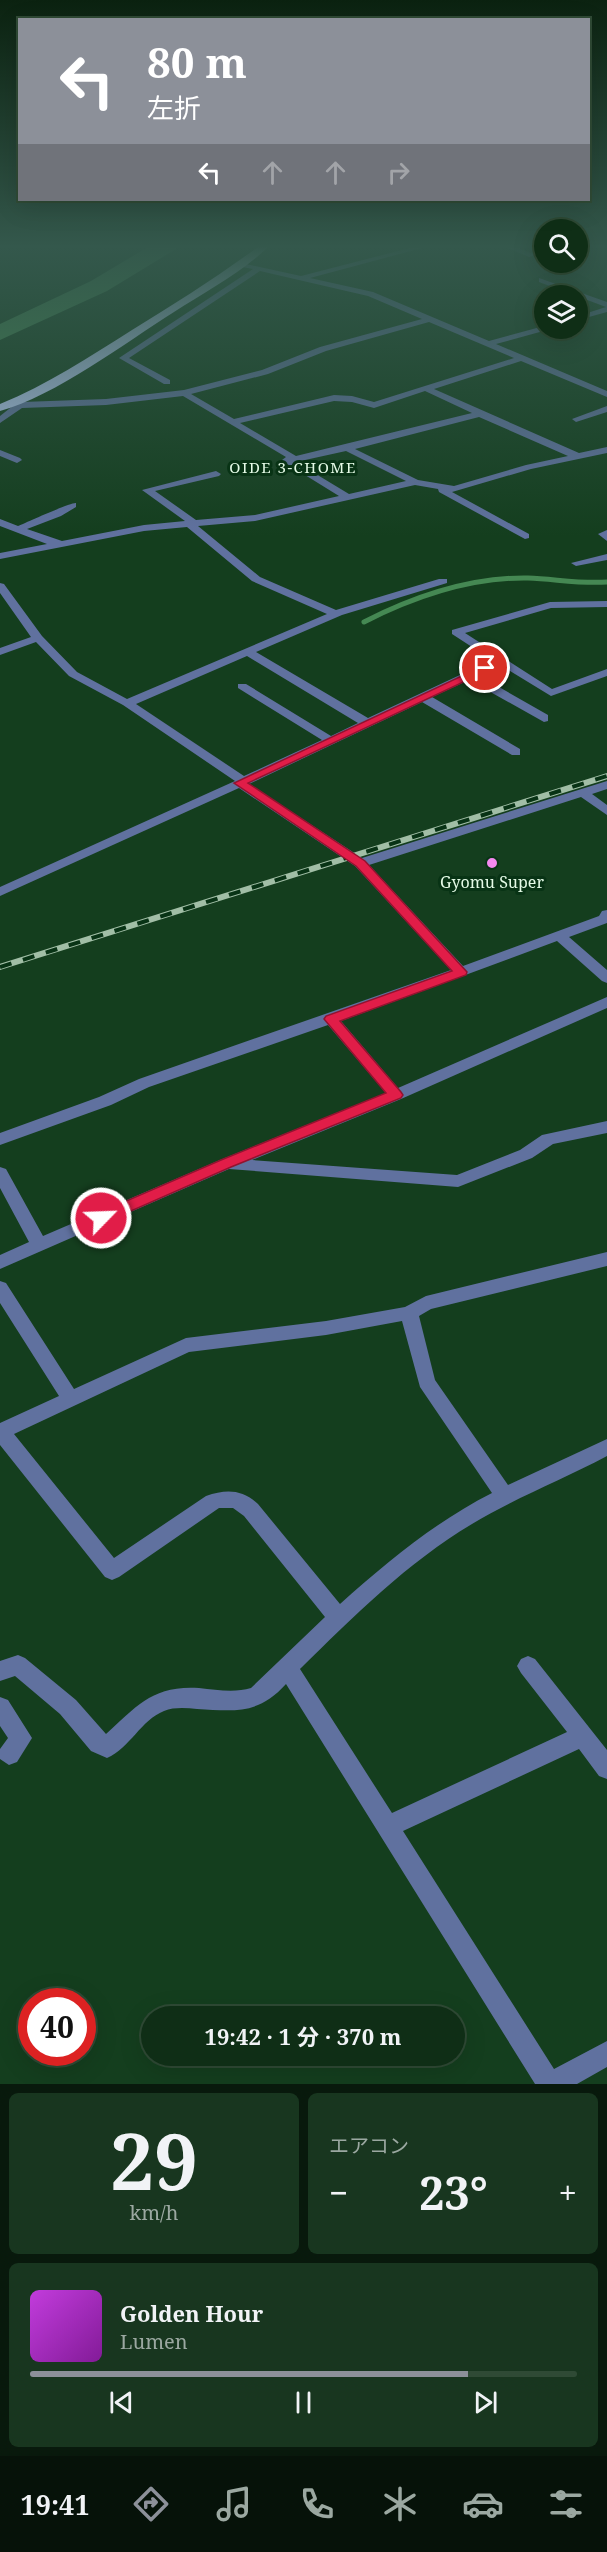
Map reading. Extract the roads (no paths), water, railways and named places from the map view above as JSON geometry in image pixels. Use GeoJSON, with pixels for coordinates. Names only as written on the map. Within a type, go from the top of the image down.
{"type":"FeatureCollection","features":[{"type":"Feature","properties":{"kind":"highway"},"geometry":{"type":"LineString","coordinates":[[0,408],[18,404],[122,341]]}},
{"type":"Feature","properties":{"kind":"street"},"geometry":{"type":"LineString","coordinates":[[148,341],[123,358],[167,382]]}},
{"type":"Feature","properties":{"kind":"street"},"geometry":{"type":"LineString","coordinates":[[0,420],[18,404],[106,402],[184,393],[265,372],[323,349],[350,341]]}},
{"type":"Feature","properties":{"kind":"street"},"geometry":{"type":"LineString","coordinates":[[482,341],[607,394]]}},
{"type":"Feature","properties":{"kind":"street"},"geometry":{"type":"LineString","coordinates":[[489,344],[498,341]]}},
{"type":"Feature","properties":{"kind":"street"},"geometry":{"type":"LineString","coordinates":[[232,422],[334,398],[352,399],[374,405],[520,358]]}},
{"type":"Feature","properties":{"kind":"street"},"geometry":{"type":"LineString","coordinates":[[425,388],[577,456]]}},
{"type":"Feature","properties":{"kind":"street"},"geometry":{"type":"LineString","coordinates":[[184,393],[295,459]]}},
{"type":"Feature","properties":{"kind":"street"},"geometry":{"type":"LineString","coordinates":[[576,419],[607,409]]}},
{"type":"Feature","properties":{"kind":"street"},"geometry":{"type":"LineString","coordinates":[[346,496],[288,459],[347,448],[480,414]]}},
{"type":"Feature","properties":{"kind":"street"},"geometry":{"type":"LineString","coordinates":[[347,448],[415,482],[454,489],[529,467],[607,450]]}},
{"type":"Feature","properties":{"kind":"street"},"geometry":{"type":"LineString","coordinates":[[0,453],[17,460]]}},
{"type":"Feature","properties":{"kind":"street"},"geometry":{"type":"LineString","coordinates":[[216,474],[147,490],[192,524],[256,579],[336,614]]}},
{"type":"Feature","properties":{"kind":"street"},"geometry":{"type":"LineString","coordinates":[[0,556],[144,528],[255,518],[415,482]]}},
{"type":"Feature","properties":{"kind":"street"},"geometry":{"type":"LineString","coordinates":[[431,485],[499,519],[525,536]]}},
{"type":"Feature","properties":{"kind":"street"},"geometry":{"type":"LineString","coordinates":[[18,529],[58,514],[73,505]]}},
{"type":"Feature","properties":{"kind":"street"},"geometry":{"type":"LineString","coordinates":[[0,522],[47,541],[65,544]]}},
{"type":"Feature","properties":{"kind":"street"},"geometry":{"type":"LineString","coordinates":[[576,563],[607,557]]}},
{"type":"Feature","properties":{"kind":"street"},"geometry":{"type":"LineString","coordinates":[[127,703],[336,614],[443,581]]}},
{"type":"Feature","properties":{"kind":"street"},"geometry":{"type":"LineString","coordinates":[[0,586],[38,638],[74,674],[127,703],[360,863],[461,972]]}},
{"type":"Feature","properties":{"kind":"street"},"geometry":{"type":"LineString","coordinates":[[607,604],[550,605],[456,632],[551,693],[607,672]]}},
{"type":"Feature","properties":{"kind":"street"},"geometry":{"type":"LineString","coordinates":[[0,652],[38,638]]}},
{"type":"Feature","properties":{"kind":"street"},"geometry":{"type":"LineString","coordinates":[[248,652],[367,723]]}},
{"type":"Feature","properties":{"kind":"street"},"geometry":{"type":"LineString","coordinates":[[0,892],[501,660]]}},
{"type":"Feature","properties":{"kind":"street"},"geometry":{"type":"LineString","coordinates":[[469,675],[544,718]]}},
{"type":"Feature","properties":{"kind":"street"},"geometry":{"type":"LineString","coordinates":[[242,686],[330,740]]}},
{"type":"Feature","properties":{"kind":"street"},"geometry":{"type":"LineString","coordinates":[[423,697],[516,752]]}},
{"type":"Feature","properties":{"kind":"street"},"geometry":{"type":"LineString","coordinates":[[360,863],[607,785]]}},
{"type":"Feature","properties":{"kind":"street"},"geometry":{"type":"LineString","coordinates":[[583,793],[607,811]]}},
{"type":"Feature","properties":{"kind":"street"},"geometry":{"type":"LineString","coordinates":[[0,1138],[105,1101],[144,1083],[560,938],[604,920],[607,914]]}},
{"type":"Feature","properties":{"kind":"street"},"geometry":{"type":"LineString","coordinates":[[560,938],[607,978]]}},
{"type":"Feature","properties":{"kind":"street"},"geometry":{"type":"LineString","coordinates":[[0,1262],[226,1164],[396,1095],[607,1002]]}},
{"type":"Feature","properties":{"kind":"street"},"geometry":{"type":"LineString","coordinates":[[331,1019],[396,1095]]}},
{"type":"Feature","properties":{"kind":"street"},"geometry":{"type":"LineString","coordinates":[[226,1164],[458,1181],[526,1154],[548,1139],[607,1127]]}},
{"type":"Feature","properties":{"kind":"street"},"geometry":{"type":"LineString","coordinates":[[0,1173],[39,1245]]}},
{"type":"Feature","properties":{"kind":"street"},"geometry":{"type":"LineString","coordinates":[[338,1617],[251,1510],[237,1499],[224,1498],[213,1502],[112,1571],[0,1432],[186,1345],[326,1328],[409,1313],[426,1303],[607,1259]]}},
{"type":"Feature","properties":{"kind":"street"},"geometry":{"type":"LineString","coordinates":[[0,1288],[71,1399]]}},
{"type":"Feature","properties":{"kind":"street"},"geometry":{"type":"LineString","coordinates":[[409,1313],[426,1382],[505,1497]]}},
{"type":"Feature","properties":{"kind":"street"},"geometry":{"type":"LineString","coordinates":[[0,1671],[18,1665],[68,1707],[99,1743],[107,1747],[122,1736],[147,1708],[166,1700],[239,1700],[258,1696],[338,1617],[446,1530],[505,1497],[607,1447]]}},
{"type":"Feature","properties":{"kind":"street"},"geometry":{"type":"LineString","coordinates":[[528,1666],[607,1768]]}},
{"type":"Feature","properties":{"kind":"street"},"geometry":{"type":"LineString","coordinates":[[287,1667],[550,2084],[607,2053]]}},
{"type":"Feature","properties":{"kind":"street"},"geometry":{"type":"LineString","coordinates":[[0,1707],[21,1738],[9,1754]]}},
{"type":"Feature","properties":{"kind":"street"},"geometry":{"type":"LineString","coordinates":[[387,1827],[583,1736]]}},
{"type":"Feature","properties":{"kind":"waterway"},"geometry":{"type":"LineString","coordinates":[[364,622],[423,596],[485,581],[528,578],[607,582]]}},
{"type":"Feature","properties":{"kind":"railway"},"geometry":{"type":"LineString","coordinates":[[0,967],[607,776]]}},
{"type":"Feature","properties":{"kind":"place","name":"Gyomu Super"},"geometry":{"type":"Point","coordinates":[492,863]}},
{"type":"Feature","properties":{"kind":"district","name":"OIDE 3-CHOME"},"geometry":{"type":"Point","coordinates":[293,468]}}]}
